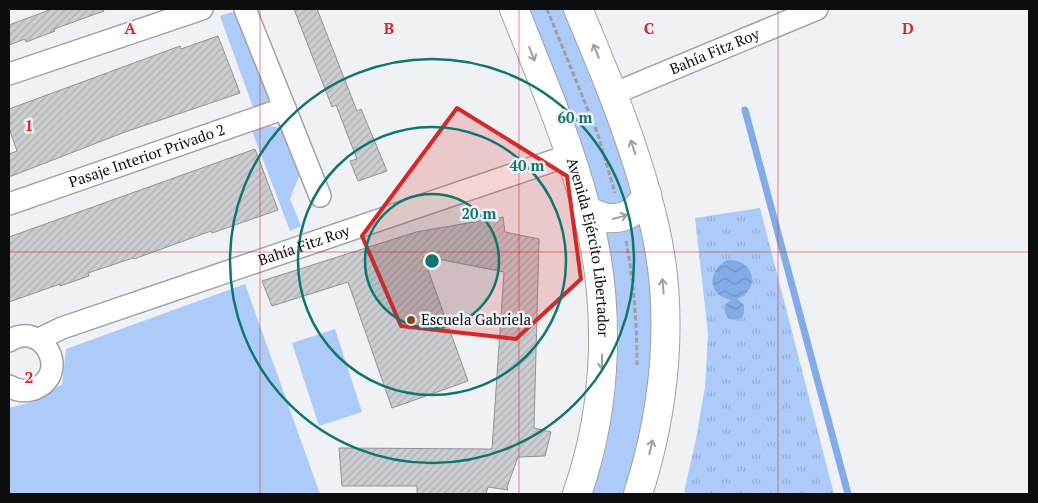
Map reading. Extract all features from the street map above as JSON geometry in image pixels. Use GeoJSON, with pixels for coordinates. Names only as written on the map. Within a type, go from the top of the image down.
{"type":"FeatureCollection","features":[{"type":"Feature","properties":{"kind":"main road","name":"Avenida Ejército Libertador"},"geometry":{"type":"LineString","coordinates":[[514,9],[570,155],[586,209],[601,291],[603,356],[598,412],[578,494]]}},
{"type":"Feature","properties":{"kind":"main road"},"geometry":{"type":"LineString","coordinates":[[578,9],[632,143],[656,229],[661,261],[665,324],[664,363],[653,438],[638,494]]}},
{"type":"Feature","properties":{"kind":"main road"},"geometry":{"type":"LineString","coordinates":[[586,209],[603,218],[621,218],[637,209],[647,194]]}},
{"type":"Feature","properties":{"kind":"street"},"geometry":{"type":"LineString","coordinates":[[9,74],[202,9]]}},
{"type":"Feature","properties":{"kind":"street"},"geometry":{"type":"LineString","coordinates":[[245,9],[320,196]]}},
{"type":"Feature","properties":{"kind":"street","name":"Bahía Fitz Roy"},"geometry":{"type":"LineString","coordinates":[[613,94],[817,9]]}},
{"type":"Feature","properties":{"kind":"street","name":"Pasaje Interior Privado 2"},"geometry":{"type":"LineString","coordinates":[[9,204],[284,108]]}},
{"type":"Feature","properties":{"kind":"street","name":"Bahía Fitz Roy"},"geometry":{"type":"LineString","coordinates":[[39,340],[62,328],[570,155]]}},
{"type":"Feature","properties":{"kind":"street"},"geometry":{"type":"LineString","coordinates":[[9,341],[18,336],[39,340],[49,350],[52,357],[48,378],[38,387],[31,390],[16,390],[9,386]]}},
{"type":"Feature","properties":{"kind":"highlighted area"},"geometry":{"type":"Polygon","coordinates":[[[457,108],[567,176],[581,279],[516,339],[401,326],[362,236],[457,108]]]}},
{"type":"Feature","properties":{"kind":"green space"},"geometry":{"type":"Polygon","coordinates":[[[524,9],[566,9],[596,79],[637,201],[599,209],[524,9]]]}},
{"type":"Feature","properties":{"kind":"green space"},"geometry":{"type":"Polygon","coordinates":[[[232,12],[238,16],[269,98],[266,105],[254,110],[220,16],[232,12]]]}},
{"type":"Feature","properties":{"kind":"green space"},"geometry":{"type":"Polygon","coordinates":[[[269,126],[282,128],[300,174],[290,199],[301,226],[290,231],[252,131],[269,126]]]}},
{"type":"Feature","properties":{"kind":"green space"},"geometry":{"type":"Polygon","coordinates":[[[760,208],[834,494],[693,494],[684,492],[705,387],[708,334],[695,218],[760,208]]]}},
{"type":"Feature","properties":{"kind":"green space"},"geometry":{"type":"Polygon","coordinates":[[[645,220],[652,264],[653,379],[629,494],[592,494],[606,449],[615,395],[619,334],[614,277],[604,227],[616,231],[626,231],[645,220]]]}},
{"type":"Feature","properties":{"kind":"green space"},"geometry":{"type":"Polygon","coordinates":[[[245,284],[320,494],[9,494],[9,408],[36,401],[62,384],[66,349],[245,284]]]}},
{"type":"Feature","properties":{"kind":"green space"},"geometry":{"type":"Polygon","coordinates":[[[335,329],[362,412],[319,426],[292,343],[335,329]]]}},
{"type":"Feature","properties":{"kind":"water"},"geometry":{"type":"Polygon","coordinates":[[[727,260],[743,264],[752,275],[750,288],[737,299],[744,305],[744,313],[738,319],[728,318],[724,310],[726,304],[731,300],[717,293],[714,288],[713,276],[720,265],[727,260]]]}},
{"type":"Feature","properties":{"kind":"building"},"geometry":{"type":"Polygon","coordinates":[[[52,9],[103,9],[104,11],[54,29],[55,31],[26,42],[25,39],[9,45],[9,25],[52,9]]]}},
{"type":"Feature","properties":{"kind":"building"},"geometry":{"type":"Polygon","coordinates":[[[294,9],[317,9],[357,111],[361,109],[387,171],[358,181],[350,161],[357,159],[336,105],[332,107],[294,9]]]}},
{"type":"Feature","properties":{"kind":"building"},"geometry":{"type":"Polygon","coordinates":[[[218,36],[240,93],[125,132],[9,177],[9,154],[17,151],[9,128],[9,109],[180,46],[181,49],[218,36]]]}},
{"type":"Feature","properties":{"kind":"building"},"geometry":{"type":"Polygon","coordinates":[[[255,149],[278,210],[88,273],[89,276],[9,302],[9,237],[255,149]]]}},
{"type":"Feature","properties":{"kind":"building"},"geometry":{"type":"Polygon","coordinates":[[[503,217],[505,232],[539,239],[534,428],[551,432],[545,456],[518,457],[507,487],[508,490],[488,487],[486,494],[417,494],[417,486],[342,486],[339,448],[492,449],[504,272],[423,256],[468,381],[392,408],[348,282],[272,306],[262,281],[416,232],[503,217]]]}},
{"type":"Feature","properties":{"kind":"waterway"},"geometry":{"type":"LineString","coordinates":[[745,110],[848,494]]}},
{"type":"Feature","properties":{"kind":"place","name":"Escuela Gabriela"},"geometry":{"type":"Point","coordinates":[411,320]}}]}
